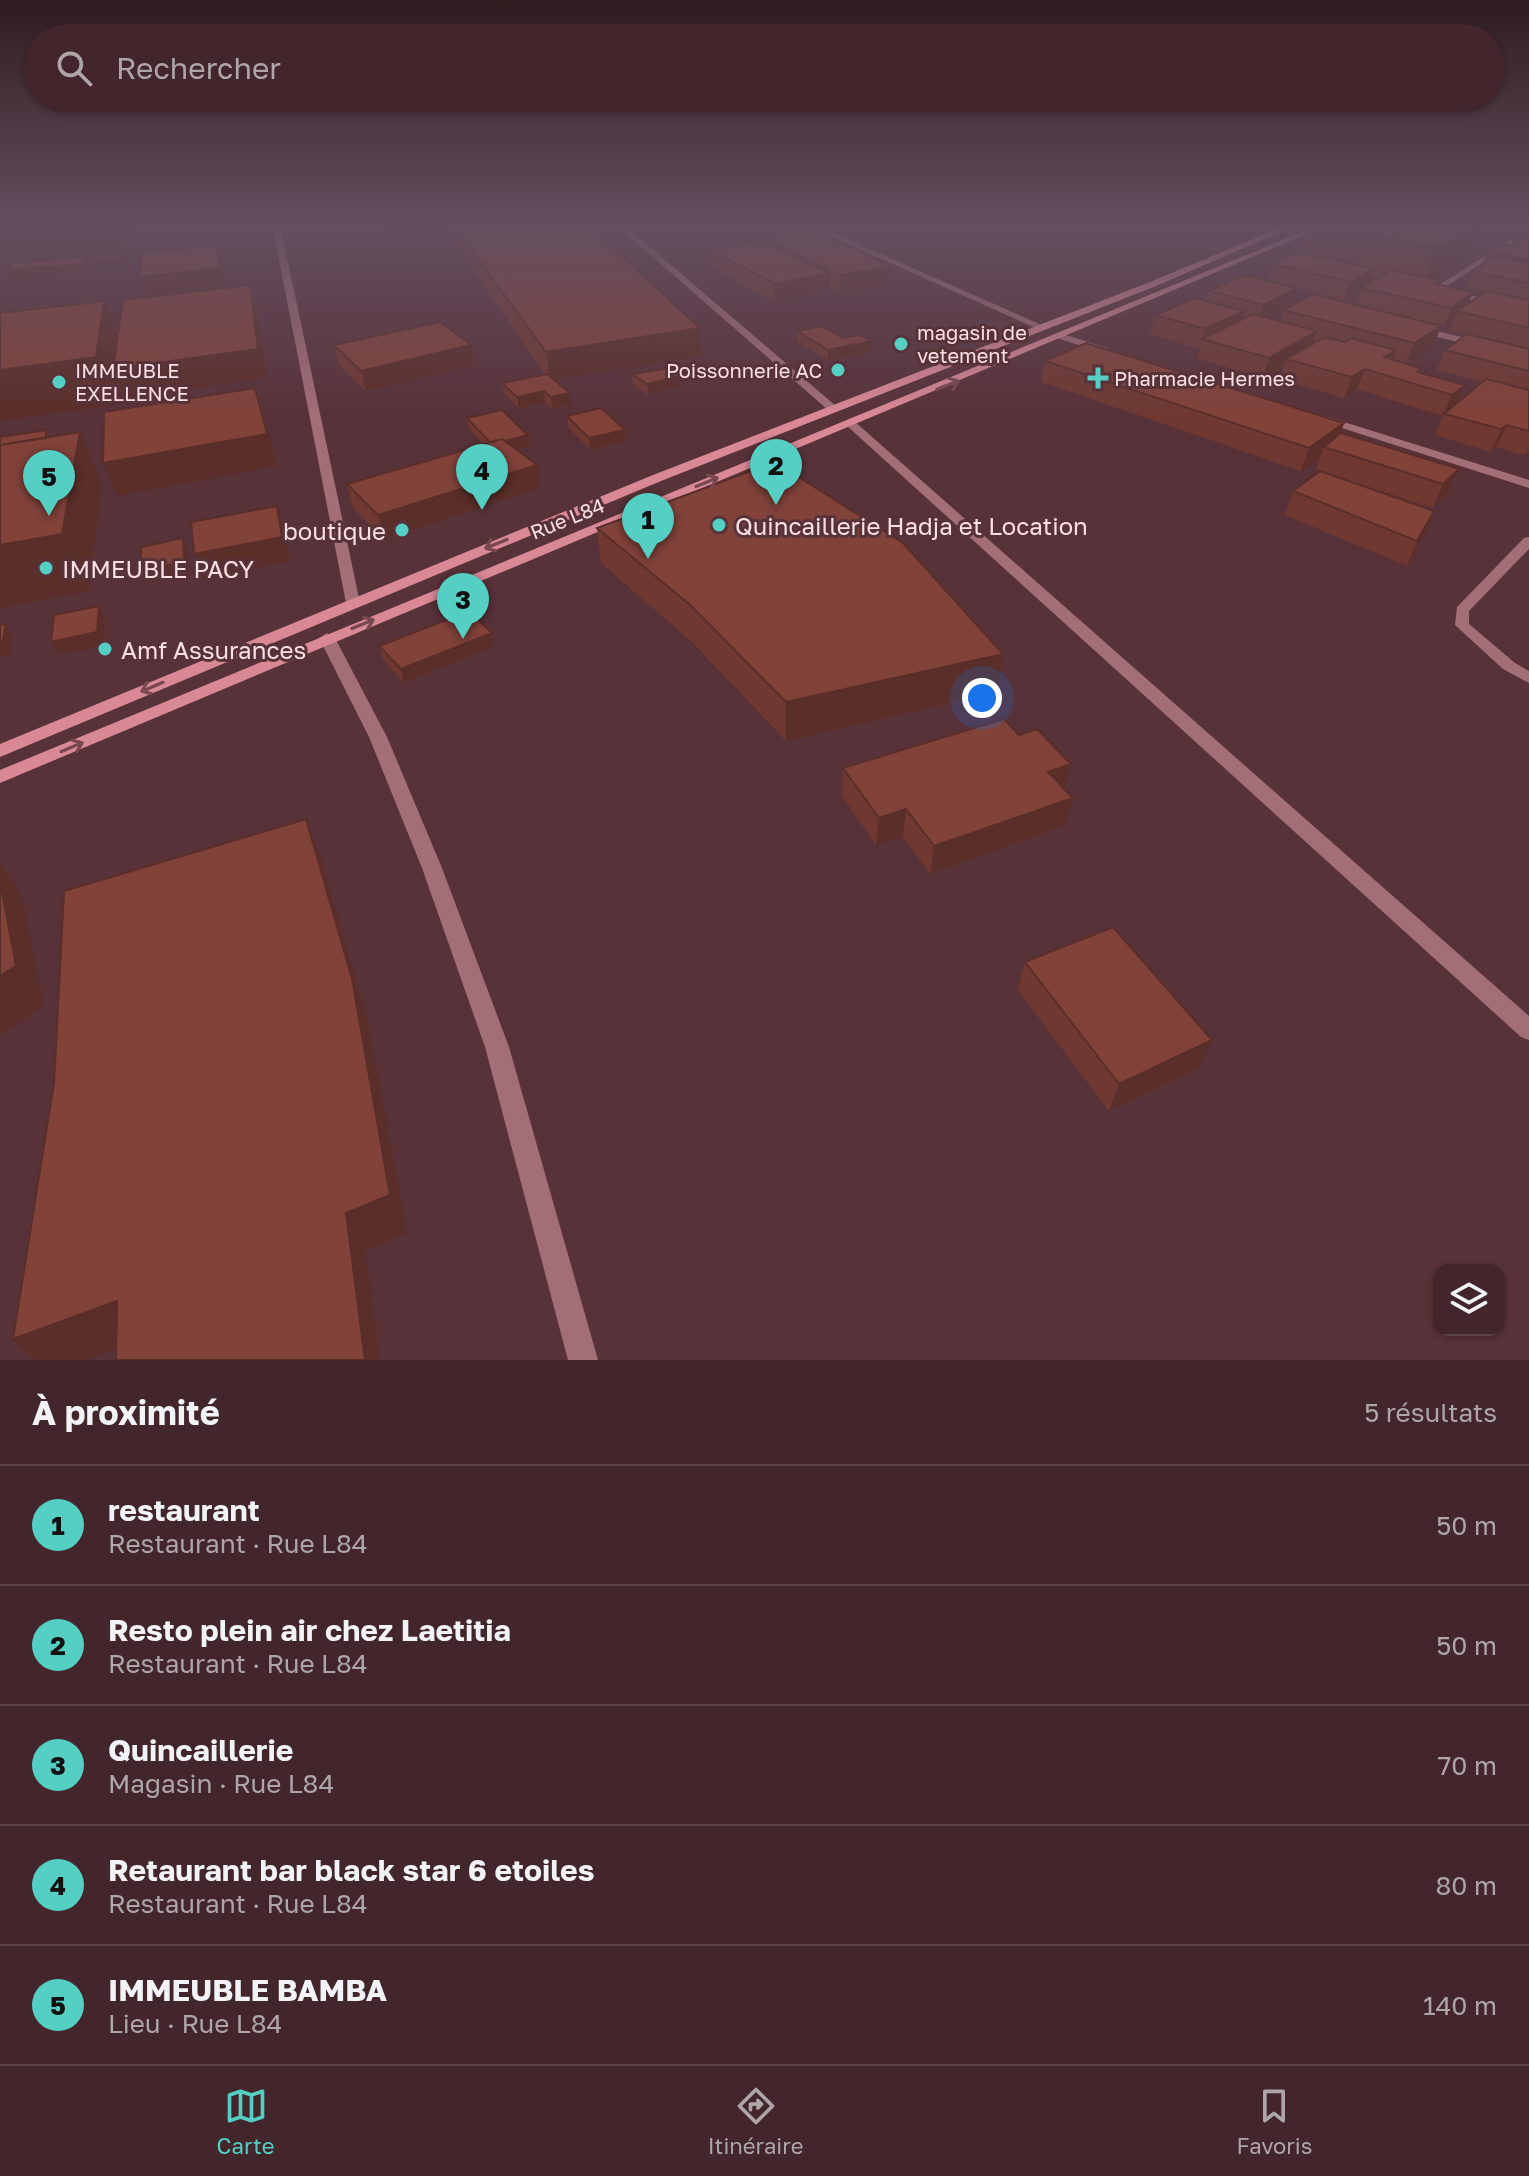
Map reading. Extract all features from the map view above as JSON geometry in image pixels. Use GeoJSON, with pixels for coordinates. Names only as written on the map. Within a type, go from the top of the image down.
{"type":"FeatureCollection","features":[{"type":"Feature","properties":{"kind":"street"},"geometry":{"type":"LineString","coordinates":[[289,287],[353,603]]}},
{"type":"Feature","properties":{"kind":"street"},"geometry":{"type":"LineString","coordinates":[[692,287],[832,408]]}},
{"type":"Feature","properties":{"kind":"street"},"geometry":{"type":"LineString","coordinates":[[951,287],[1041,327]]}},
{"type":"Feature","properties":{"kind":"street","name":"Rue L84"},"geometry":{"type":"LineString","coordinates":[[0,751],[832,408],[1139,287]]}},
{"type":"Feature","properties":{"kind":"street","name":"Rue L84"},"geometry":{"type":"LineString","coordinates":[[0,777],[327,638],[1179,287]]}},
{"type":"Feature","properties":{"kind":"street"},"geometry":{"type":"LineString","coordinates":[[1445,287],[1452,294],[1529,311]]}},
{"type":"Feature","properties":{"kind":"street"},"geometry":{"type":"LineString","coordinates":[[1415,329],[1486,346]]}},
{"type":"Feature","properties":{"kind":"street"},"geometry":{"type":"LineString","coordinates":[[1063,337],[1121,355]]}},
{"type":"Feature","properties":{"kind":"street"},"geometry":{"type":"LineString","coordinates":[[1318,417],[1529,484]]}},
{"type":"Feature","properties":{"kind":"street"},"geometry":{"type":"LineString","coordinates":[[850,423],[1529,1030]]}},
{"type":"Feature","properties":{"kind":"street"},"geometry":{"type":"LineString","coordinates":[[1529,541],[1462,610],[1462,625],[1498,657],[1529,678]]}},
{"type":"Feature","properties":{"kind":"street"},"geometry":{"type":"LineString","coordinates":[[327,638],[378,737],[432,868],[497,1047],[583,1360]]}},
{"type":"Feature","properties":{"kind":"building"},"geometry":{"type":"Polygon","coordinates":[[[250,287],[258,349],[113,369],[123,300],[250,287]]]}},
{"type":"Feature","properties":{"kind":"building"},"geometry":{"type":"Polygon","coordinates":[[[499,287],[656,287],[700,328],[546,352],[499,287]]]}},
{"type":"Feature","properties":{"kind":"building"},"geometry":{"type":"Polygon","coordinates":[[[1217,287],[1297,288],[1263,305],[1209,291],[1217,287]]]}},
{"type":"Feature","properties":{"kind":"building"},"geometry":{"type":"Polygon","coordinates":[[[1453,287],[1473,292],[1451,308],[1361,288],[1453,287]]]}},
{"type":"Feature","properties":{"kind":"building"},"geometry":{"type":"Polygon","coordinates":[[[1487,291],[1529,300],[1529,328],[1457,311],[1487,291]]]}},
{"type":"Feature","properties":{"kind":"building"},"geometry":{"type":"Polygon","coordinates":[[[1313,294],[1441,326],[1414,343],[1283,310],[1313,294]]]}},
{"type":"Feature","properties":{"kind":"building"},"geometry":{"type":"Polygon","coordinates":[[[1195,298],[1244,311],[1205,329],[1155,315],[1195,298]]]}},
{"type":"Feature","properties":{"kind":"building"},"geometry":{"type":"Polygon","coordinates":[[[104,301],[96,357],[0,370],[0,313],[104,301]]]}},
{"type":"Feature","properties":{"kind":"building"},"geometry":{"type":"Polygon","coordinates":[[[1253,314],[1317,331],[1269,358],[1202,339],[1253,314]]]}},
{"type":"Feature","properties":{"kind":"building"},"geometry":{"type":"Polygon","coordinates":[[[440,322],[471,345],[361,371],[334,345],[440,322]]]}},
{"type":"Feature","properties":{"kind":"building"},"geometry":{"type":"Polygon","coordinates":[[[822,326],[843,338],[860,335],[871,341],[828,350],[797,331],[822,326]]]}},
{"type":"Feature","properties":{"kind":"building"},"geometry":{"type":"Polygon","coordinates":[[[1467,334],[1529,349],[1529,371],[1445,350],[1467,334]]]}},
{"type":"Feature","properties":{"kind":"building"},"geometry":{"type":"Polygon","coordinates":[[[1325,337],[1345,342],[1351,338],[1396,350],[1384,357],[1420,368],[1417,372],[1465,385],[1452,395],[1365,369],[1352,377],[1286,359],[1325,337]]]}},
{"type":"Feature","properties":{"kind":"building"},"geometry":{"type":"Polygon","coordinates":[[[1086,343],[1344,423],[1309,448],[1045,361],[1086,343]]]}},
{"type":"Feature","properties":{"kind":"building"},"geometry":{"type":"Polygon","coordinates":[[[669,368],[680,376],[647,384],[632,374],[669,368]]]}},
{"type":"Feature","properties":{"kind":"building"},"geometry":{"type":"Polygon","coordinates":[[[547,374],[570,393],[551,397],[544,391],[517,397],[502,383],[547,374]]]}},
{"type":"Feature","properties":{"kind":"building"},"geometry":{"type":"Polygon","coordinates":[[[1486,379],[1529,390],[1529,431],[1507,425],[1501,429],[1444,414],[1486,379]]]}},
{"type":"Feature","properties":{"kind":"building"},"geometry":{"type":"Polygon","coordinates":[[[255,388],[267,434],[103,463],[104,412],[255,388]]]}},
{"type":"Feature","properties":{"kind":"building"},"geometry":{"type":"Polygon","coordinates":[[[601,408],[625,430],[589,438],[567,416],[601,408]]]}},
{"type":"Feature","properties":{"kind":"building"},"geometry":{"type":"Polygon","coordinates":[[[502,410],[528,435],[490,442],[467,418],[502,410]]]}},
{"type":"Feature","properties":{"kind":"building"},"geometry":{"type":"Polygon","coordinates":[[[46,430],[46,438],[0,445],[0,437],[46,430]]]}},
{"type":"Feature","properties":{"kind":"building"},"geometry":{"type":"Polygon","coordinates":[[[80,432],[62,534],[0,545],[0,445],[80,432]]]}},
{"type":"Feature","properties":{"kind":"building"},"geometry":{"type":"Polygon","coordinates":[[[1341,433],[1459,469],[1443,484],[1324,447],[1341,433]]]}},
{"type":"Feature","properties":{"kind":"building"},"geometry":{"type":"Polygon","coordinates":[[[502,439],[537,465],[378,515],[347,484],[502,439]]]}},
{"type":"Feature","properties":{"kind":"building"},"geometry":{"type":"Polygon","coordinates":[[[775,462],[903,543],[1003,654],[786,702],[689,604],[597,528],[775,462]]]}},
{"type":"Feature","properties":{"kind":"building"},"geometry":{"type":"Polygon","coordinates":[[[1320,471],[1434,511],[1417,541],[1293,491],[1320,471]]]}},
{"type":"Feature","properties":{"kind":"building"},"geometry":{"type":"Polygon","coordinates":[[[277,506],[282,537],[194,554],[191,522],[277,506]]]}},
{"type":"Feature","properties":{"kind":"building"},"geometry":{"type":"Polygon","coordinates":[[[183,538],[184,562],[141,570],[141,547],[183,538]]]}},
{"type":"Feature","properties":{"kind":"building"},"geometry":{"type":"Polygon","coordinates":[[[99,606],[97,632],[51,642],[54,615],[99,606]]]}},
{"type":"Feature","properties":{"kind":"building"},"geometry":{"type":"Polygon","coordinates":[[[469,611],[492,633],[401,669],[379,646],[469,611]]]}},
{"type":"Feature","properties":{"kind":"building"},"geometry":{"type":"Polygon","coordinates":[[[6,624],[3,641],[0,642],[0,625],[6,624]]]}},
{"type":"Feature","properties":{"kind":"building"},"geometry":{"type":"Polygon","coordinates":[[[1004,719],[1019,735],[1037,729],[1071,764],[1048,772],[1073,798],[934,846],[906,809],[879,818],[843,768],[1004,719]]]}},
{"type":"Feature","properties":{"kind":"building"},"geometry":{"type":"Polygon","coordinates":[[[306,819],[352,979],[390,1195],[346,1213],[365,1360],[116,1360],[117,1301],[13,1339],[54,1083],[64,891],[306,819]]]}},
{"type":"Feature","properties":{"kind":"building"},"geometry":{"type":"Polygon","coordinates":[[[0,881],[16,966],[0,976],[0,881]]]}},
{"type":"Feature","properties":{"kind":"building"},"geometry":{"type":"Polygon","coordinates":[[[1113,927],[1212,1040],[1119,1084],[1025,962],[1113,927]]]}},
{"type":"Feature","properties":{"kind":"place","name":"magasin de vetement"},"geometry":{"type":"Point","coordinates":[901,344]}},
{"type":"Feature","properties":{"kind":"place","name":"Poissonnerie AC"},"geometry":{"type":"Point","coordinates":[838,370]}},
{"type":"Feature","properties":{"kind":"place","name":"Pharmacie Hermes"},"geometry":{"type":"Point","coordinates":[1098,378]}},
{"type":"Feature","properties":{"kind":"place","name":"IMMEUBLE EXELLENCE"},"geometry":{"type":"Point","coordinates":[59,382]}},
{"type":"Feature","properties":{"kind":"place","name":"Resto plein air chez Laetitia"},"geometry":{"type":"Point","coordinates":[776,505]}},
{"type":"Feature","properties":{"kind":"place","name":"Retaurant bar black star 6 etoiles"},"geometry":{"type":"Point","coordinates":[482,510]}},
{"type":"Feature","properties":{"kind":"place","name":"IMMEUBLE BAMBA"},"geometry":{"type":"Point","coordinates":[49,516]}},
{"type":"Feature","properties":{"kind":"place","name":"Quincaillerie Hadja et Location"},"geometry":{"type":"Point","coordinates":[719,525]}},
{"type":"Feature","properties":{"kind":"place","name":"boutique"},"geometry":{"type":"Point","coordinates":[402,530]}},
{"type":"Feature","properties":{"kind":"place","name":"restaurant"},"geometry":{"type":"Point","coordinates":[648,559]}},
{"type":"Feature","properties":{"kind":"place","name":"IMMEUBLE PACY"},"geometry":{"type":"Point","coordinates":[46,568]}},
{"type":"Feature","properties":{"kind":"place","name":"Quincaillerie"},"geometry":{"type":"Point","coordinates":[463,639]}},
{"type":"Feature","properties":{"kind":"place","name":"Amf Assurances"},"geometry":{"type":"Point","coordinates":[105,649]}}]}
